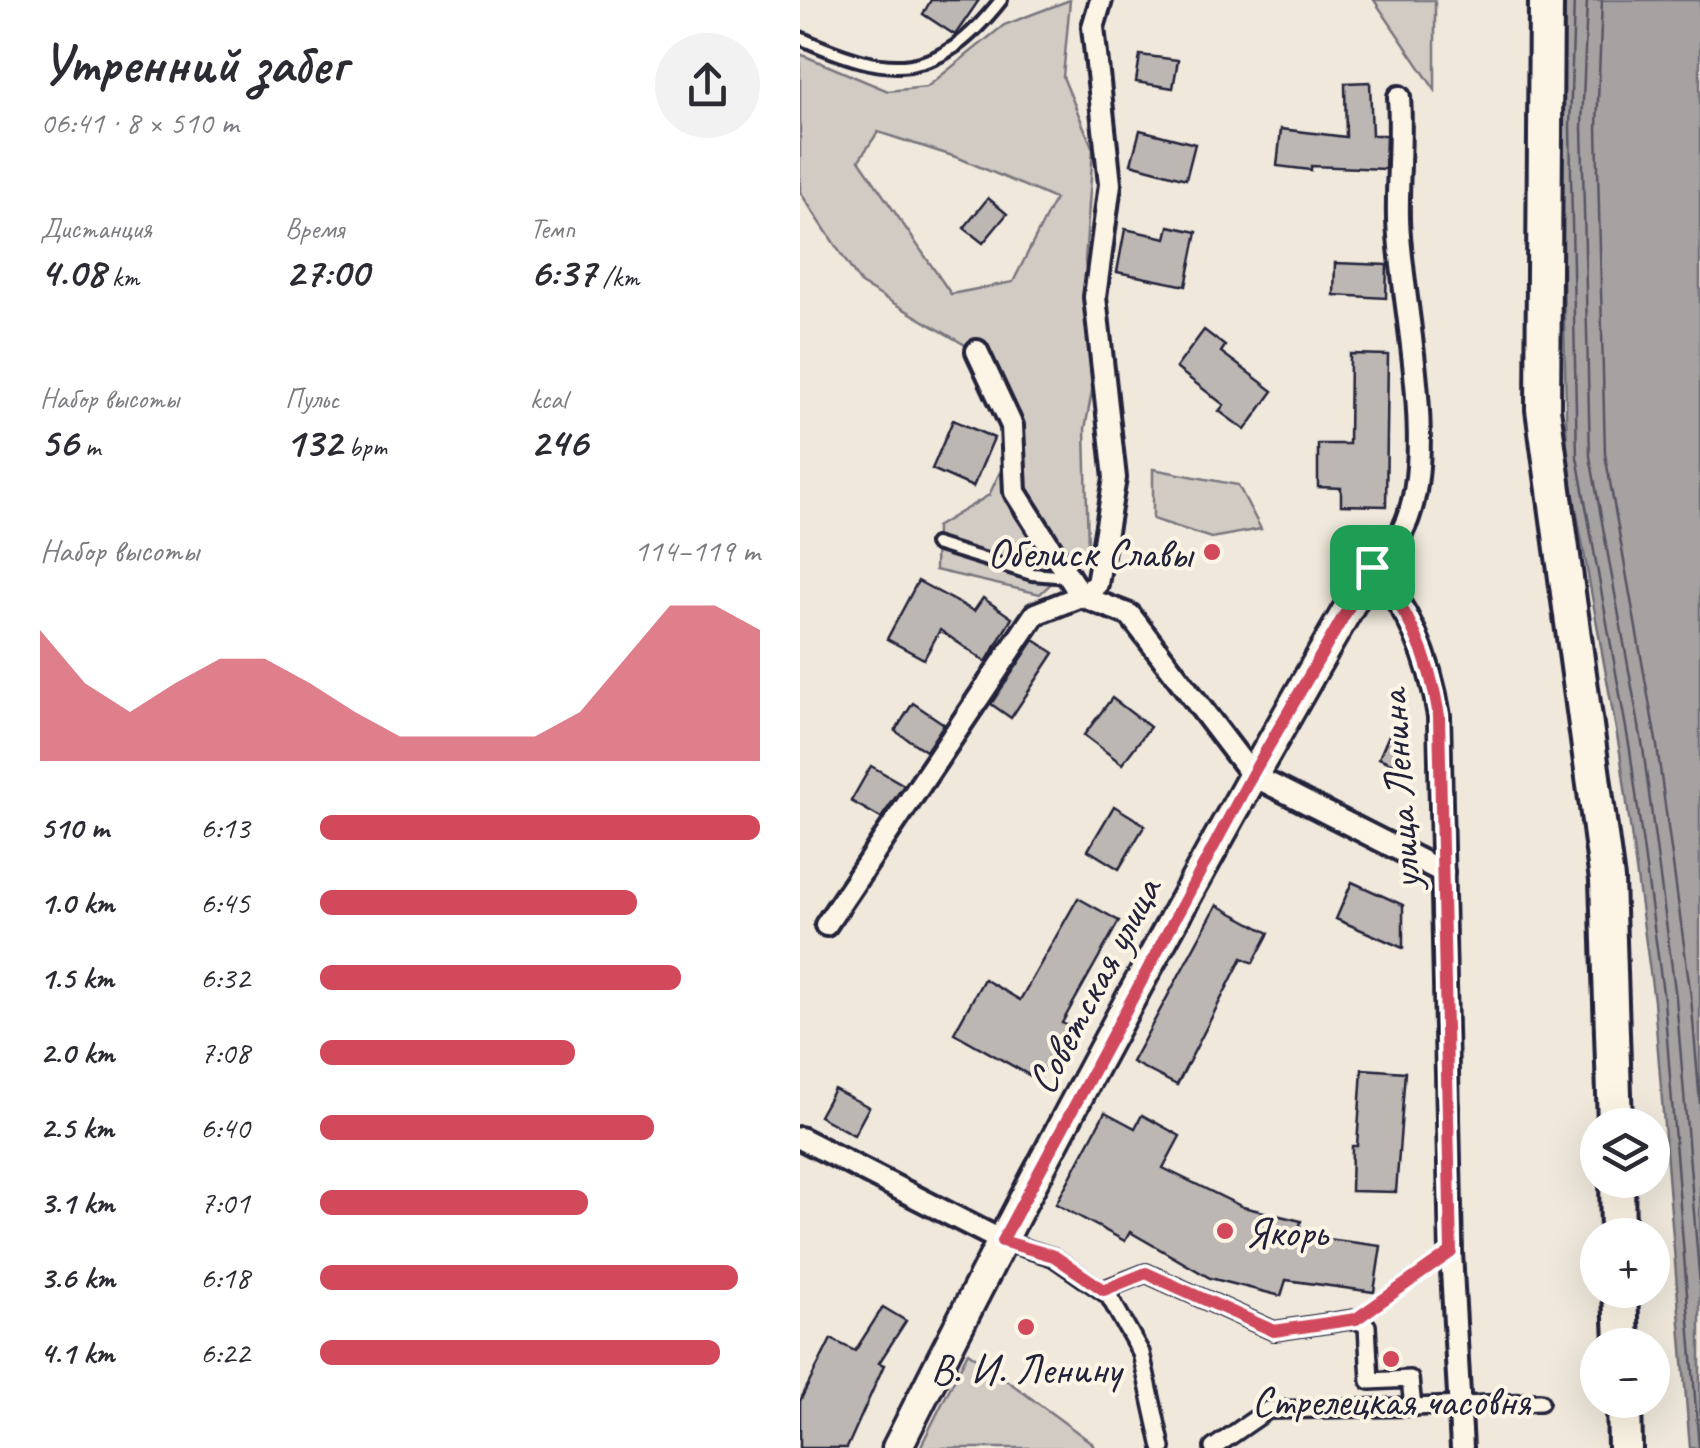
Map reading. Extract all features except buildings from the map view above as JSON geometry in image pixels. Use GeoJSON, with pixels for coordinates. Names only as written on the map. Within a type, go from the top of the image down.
{"type":"FeatureCollection","features":[{"type":"Feature","properties":{"kind":"main road"},"geometry":{"type":"LineString","coordinates":[[1546,0],[1544,409],[1606,880],[1614,1108]]}},
{"type":"Feature","properties":{"kind":"main road"},"geometry":{"type":"LineString","coordinates":[[1625,1418],[1626,1448]]}},
{"type":"Feature","properties":{"kind":"street"},"geometry":{"type":"LineString","coordinates":[[826,925],[1035,614],[1082,596],[1097,584],[1115,478],[1094,297],[1110,184],[1093,27],[1101,0]]}},
{"type":"Feature","properties":{"kind":"street"},"geometry":{"type":"LineString","coordinates":[[1372,567],[1400,536],[1416,484],[1417,382],[1398,222],[1399,97]]}},
{"type":"Feature","properties":{"kind":"street"},"geometry":{"type":"LineString","coordinates":[[977,351],[1012,426],[1015,492],[1082,596],[1130,615],[1252,775],[1443,872]]}},
{"type":"Feature","properties":{"kind":"street","name":"Советская улица"},"geometry":{"type":"LineString","coordinates":[[896,1448],[1002,1241],[1252,775],[1372,567]]}},
{"type":"Feature","properties":{"kind":"street","name":"улица Ленина"},"geometry":{"type":"LineString","coordinates":[[1372,567],[1399,598],[1435,690],[1451,1252],[1462,1448]]}},
{"type":"Feature","properties":{"kind":"street"},"geometry":{"type":"LineString","coordinates":[[800,1138],[1002,1241],[1054,1256],[1104,1290],[1141,1353],[1163,1448]]}},
{"type":"Feature","properties":{"kind":"street"},"geometry":{"type":"LineString","coordinates":[[1104,1290],[1146,1273],[1274,1331],[1356,1319],[1367,1326],[1370,1381],[1410,1379],[1413,1406]]}},
{"type":"Feature","properties":{"kind":"street"},"geometry":{"type":"LineString","coordinates":[[1213,1448],[1268,1410],[1540,1402]]}},
{"type":"Feature","properties":{"kind":"lane"},"geometry":{"type":"LineString","coordinates":[[800,38],[846,59],[890,68],[939,58],[972,36],[1002,0]]}},
{"type":"Feature","properties":{"kind":"lane"},"geometry":{"type":"LineString","coordinates":[[935,544],[1032,574],[1068,577]]}},
{"type":"Feature","properties":{"kind":"lane"},"geometry":{"type":"LineString","coordinates":[[1356,1319],[1451,1252]]}},
{"type":"Feature","properties":{"kind":"shaded area"},"geometry":{"type":"Polygon","coordinates":[[[1070,0],[1063,77],[1093,149],[1085,261],[1097,364],[1085,429],[1088,549],[1040,594],[935,570],[936,527],[989,495],[1021,428],[965,345],[861,284],[800,192],[800,54],[888,91],[927,87],[1004,25],[1070,0]],[[878,132],[859,160],[951,294],[1013,282],[1055,199],[959,158],[878,132]]]}},
{"type":"Feature","properties":{"kind":"shaded area"},"geometry":{"type":"Polygon","coordinates":[[[1374,0],[1435,0],[1435,90],[1374,0]]]}},
{"type":"Feature","properties":{"kind":"shaded area"},"geometry":{"type":"Polygon","coordinates":[[[1153,469],[1238,485],[1261,529],[1211,538],[1153,519],[1153,469]]]}},
{"type":"Feature","properties":{"kind":"shaded area"},"geometry":{"type":"Polygon","coordinates":[[[968,1352],[1092,1443],[1094,1448],[920,1448],[968,1352]]]}},
{"type":"Feature","properties":{"kind":"water"},"geometry":{"type":"Polygon","coordinates":[[[1565,0],[1700,0],[1700,1448],[1690,1448],[1670,1198],[1670,1108],[1663,1108],[1654,1001],[1620,752],[1567,458],[1560,126],[1565,0]]]}},
{"type":"Feature","properties":{"kind":"place","name":"Обелиск Славы"},"geometry":{"type":"Point","coordinates":[1212,552]}},
{"type":"Feature","properties":{"kind":"place","name":"Якорь"},"geometry":{"type":"Point","coordinates":[1225,1231]}},
{"type":"Feature","properties":{"kind":"place","name":"В. И. Ленину"},"geometry":{"type":"Point","coordinates":[1026,1327]}},
{"type":"Feature","properties":{"kind":"place","name":"Стрелецкая часовня"},"geometry":{"type":"Point","coordinates":[1391,1359]}},
{"type":"Feature","properties":{"kind":"route"},"geometry":{"type":"LineString","coordinates":[[1372,567],[1399,598],[1418,637],[1439,716],[1451,1252],[1356,1319],[1274,1331],[1146,1273],[1104,1290],[1054,1256],[1002,1241],[1252,775],[1372,567]]}}]}
